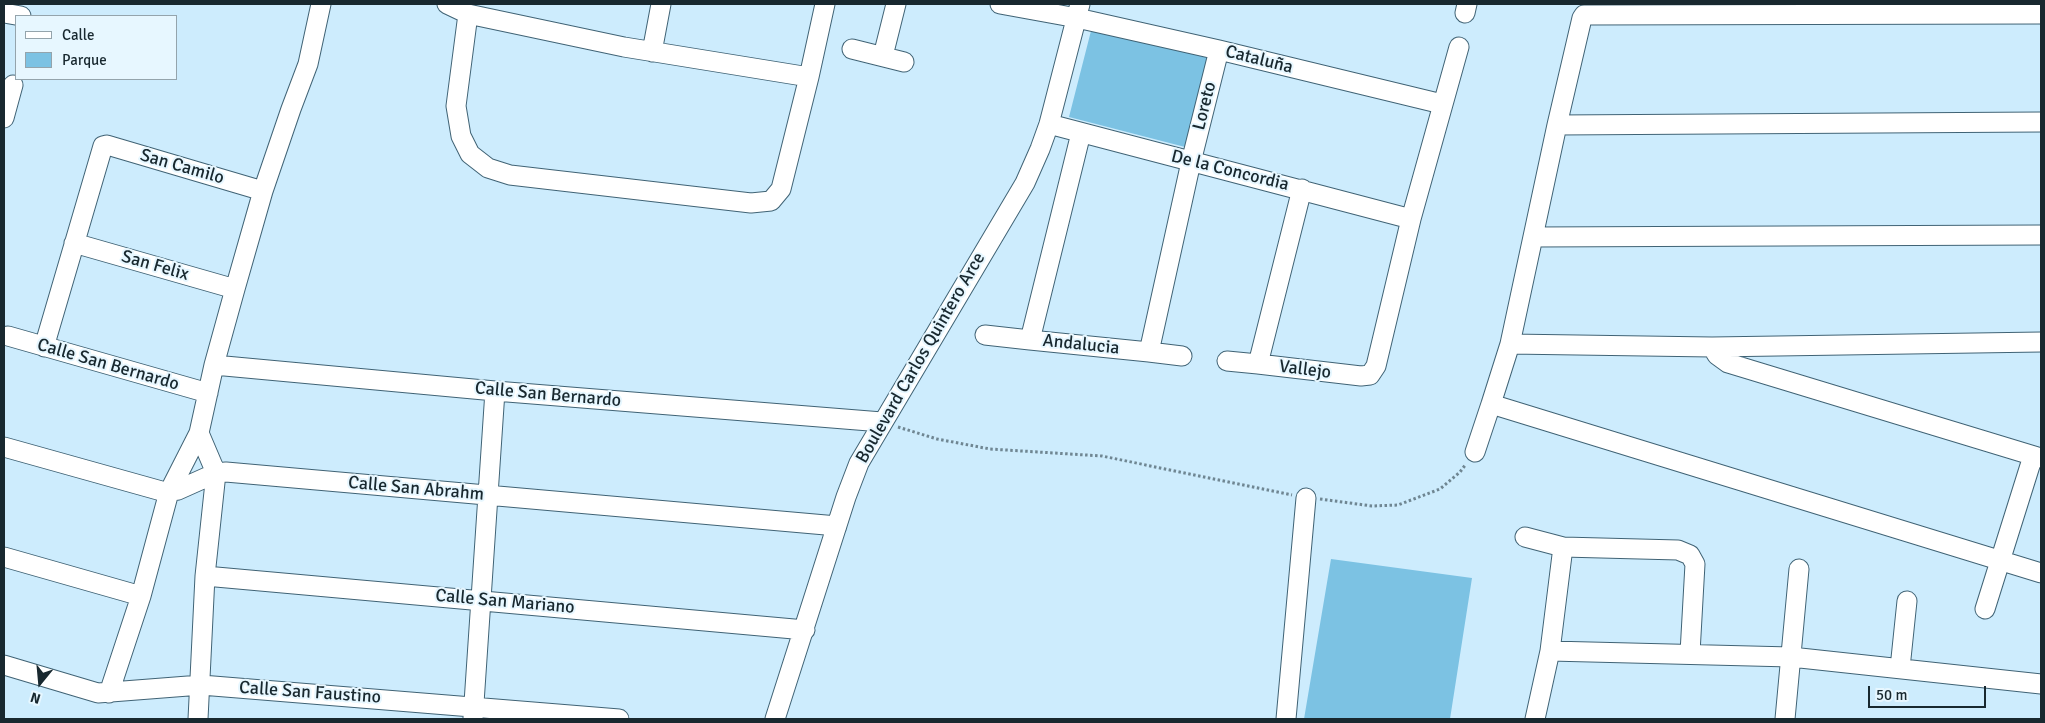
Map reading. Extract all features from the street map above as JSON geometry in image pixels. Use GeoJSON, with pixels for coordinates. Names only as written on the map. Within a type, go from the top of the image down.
{"type":"FeatureCollection","features":[{"type":"Feature","properties":{"kind":"street"},"geometry":{"type":"LineString","coordinates":[[110,692],[141,596],[169,492],[199,433],[214,365],[235,289],[263,191],[308,64],[321,4]]}},
{"type":"Feature","properties":{"kind":"street"},"geometry":{"type":"LineString","coordinates":[[447,4],[468,14],[652,52],[809,77]]}},
{"type":"Feature","properties":{"kind":"street"},"geometry":{"type":"LineString","coordinates":[[652,52],[661,4]]}},
{"type":"Feature","properties":{"kind":"street"},"geometry":{"type":"LineString","coordinates":[[468,14],[456,106],[461,136],[470,154],[488,168],[510,175],[751,203],[771,200],[781,188],[825,4]]}},
{"type":"Feature","properties":{"kind":"street"},"geometry":{"type":"LineString","coordinates":[[883,56],[896,4]]}},
{"type":"Feature","properties":{"kind":"street","name":"Cataluña"},"geometry":{"type":"LineString","coordinates":[[1000,4],[1078,11],[1219,50],[1442,104]]}},
{"type":"Feature","properties":{"kind":"street","name":"Boulevard Carlos Quintero Arce"},"geometry":{"type":"LineString","coordinates":[[775,719],[846,497],[859,464],[882,422],[1025,183],[1049,124],[1078,11]]}},
{"type":"Feature","properties":{"kind":"street"},"geometry":{"type":"LineString","coordinates":[[1475,452],[1510,344],[1557,125],[1584,15],[2041,14]]}},
{"type":"Feature","properties":{"kind":"street"},"geometry":{"type":"LineString","coordinates":[[1411,219],[1459,47]]}},
{"type":"Feature","properties":{"kind":"street"},"geometry":{"type":"LineString","coordinates":[[852,49],[904,62]]}},
{"type":"Feature","properties":{"kind":"street","name":"Loreto"},"geometry":{"type":"LineString","coordinates":[[1191,162],[1219,50]]}},
{"type":"Feature","properties":{"kind":"street"},"geometry":{"type":"LineString","coordinates":[[4,118],[13,85]]}},
{"type":"Feature","properties":{"kind":"street"},"geometry":{"type":"LineString","coordinates":[[1557,125],[2041,122]]}},
{"type":"Feature","properties":{"kind":"street","name":"De la Concordia"},"geometry":{"type":"LineString","coordinates":[[1049,124],[1411,219]]}},
{"type":"Feature","properties":{"kind":"street","name":"Andalucia"},"geometry":{"type":"LineString","coordinates":[[1081,133],[1030,340],[1182,356]]}},
{"type":"Feature","properties":{"kind":"street","name":"San Camilo"},"geometry":{"type":"LineString","coordinates":[[74,243],[102,149],[107,146],[263,191]]}},
{"type":"Feature","properties":{"kind":"street"},"geometry":{"type":"LineString","coordinates":[[1149,352],[1191,162]]}},
{"type":"Feature","properties":{"kind":"street","name":"Vallejo"},"geometry":{"type":"LineString","coordinates":[[1302,189],[1258,364],[1362,376],[1370,375],[1376,366],[1411,219]]}},
{"type":"Feature","properties":{"kind":"street"},"geometry":{"type":"LineString","coordinates":[[1533,237],[2041,235]]}},
{"type":"Feature","properties":{"kind":"street"},"geometry":{"type":"LineString","coordinates":[[44,347],[74,243]]}},
{"type":"Feature","properties":{"kind":"street","name":"San Felix"},"geometry":{"type":"LineString","coordinates":[[74,243],[235,289]]}},
{"type":"Feature","properties":{"kind":"street"},"geometry":{"type":"LineString","coordinates":[[984,335],[1030,340]]}},
{"type":"Feature","properties":{"kind":"street","name":"Calle San Bernardo"},"geometry":{"type":"LineString","coordinates":[[8,336],[208,393]]}},
{"type":"Feature","properties":{"kind":"street"},"geometry":{"type":"LineString","coordinates":[[1510,344],[1712,347],[2041,342]]}},
{"type":"Feature","properties":{"kind":"street"},"geometry":{"type":"LineString","coordinates":[[1712,347],[1728,363],[2037,457],[1999,561],[1985,609]]}},
{"type":"Feature","properties":{"kind":"street"},"geometry":{"type":"LineString","coordinates":[[1227,361],[1258,364]]}},
{"type":"Feature","properties":{"kind":"street","name":"Calle San Bernardo"},"geometry":{"type":"LineString","coordinates":[[214,365],[495,391],[882,422]]}},
{"type":"Feature","properties":{"kind":"street"},"geometry":{"type":"LineString","coordinates":[[474,713],[495,391]]}},
{"type":"Feature","properties":{"kind":"street"},"geometry":{"type":"LineString","coordinates":[[1491,404],[2041,573]]}},
{"type":"Feature","properties":{"kind":"street"},"geometry":{"type":"LineString","coordinates":[[198,719],[206,576],[216,473],[199,433]]}},
{"type":"Feature","properties":{"kind":"street"},"geometry":{"type":"LineString","coordinates":[[4,448],[169,492]]}},
{"type":"Feature","properties":{"kind":"street","name":"Calle San Abrahm"},"geometry":{"type":"LineString","coordinates":[[169,492],[178,490],[216,473],[231,472],[837,526]]}},
{"type":"Feature","properties":{"kind":"street"},"geometry":{"type":"LineString","coordinates":[[1286,719],[1306,498]]}},
{"type":"Feature","properties":{"kind":"street"},"geometry":{"type":"LineString","coordinates":[[1525,537],[1563,547],[1678,550],[1690,555],[1695,564],[1690,653]]}},
{"type":"Feature","properties":{"kind":"street"},"geometry":{"type":"LineString","coordinates":[[1535,719],[1550,651],[1563,547]]}},
{"type":"Feature","properties":{"kind":"street"},"geometry":{"type":"LineString","coordinates":[[4,557],[141,596]]}},
{"type":"Feature","properties":{"kind":"street"},"geometry":{"type":"LineString","coordinates":[[1785,719],[1799,569]]}},
{"type":"Feature","properties":{"kind":"street","name":"Calle San Mariano"},"geometry":{"type":"LineString","coordinates":[[206,576],[804,630]]}},
{"type":"Feature","properties":{"kind":"street"},"geometry":{"type":"LineString","coordinates":[[1900,668],[1907,601]]}},
{"type":"Feature","properties":{"kind":"street"},"geometry":{"type":"LineString","coordinates":[[1550,651],[1791,657],[2041,684]]}},
{"type":"Feature","properties":{"kind":"street","name":"Calle San Faustino"},"geometry":{"type":"LineString","coordinates":[[4,665],[98,693],[201,685],[474,713],[619,719]]}},
{"type":"Feature","properties":{"kind":"path"},"geometry":{"type":"LineString","coordinates":[[882,422],[937,439],[990,449],[1102,456],[1306,498],[1372,506],[1398,505],[1440,489],[1460,472],[1475,452]]}},
{"type":"Feature","properties":{"kind":"green space"},"geometry":{"type":"Polygon","coordinates":[[[1092,27],[1210,54],[1185,147],[1069,117],[1092,27]]]}},
{"type":"Feature","properties":{"kind":"green space"},"geometry":{"type":"Polygon","coordinates":[[[1331,559],[1472,578],[1450,719],[1304,719],[1331,559]]]}}]}
